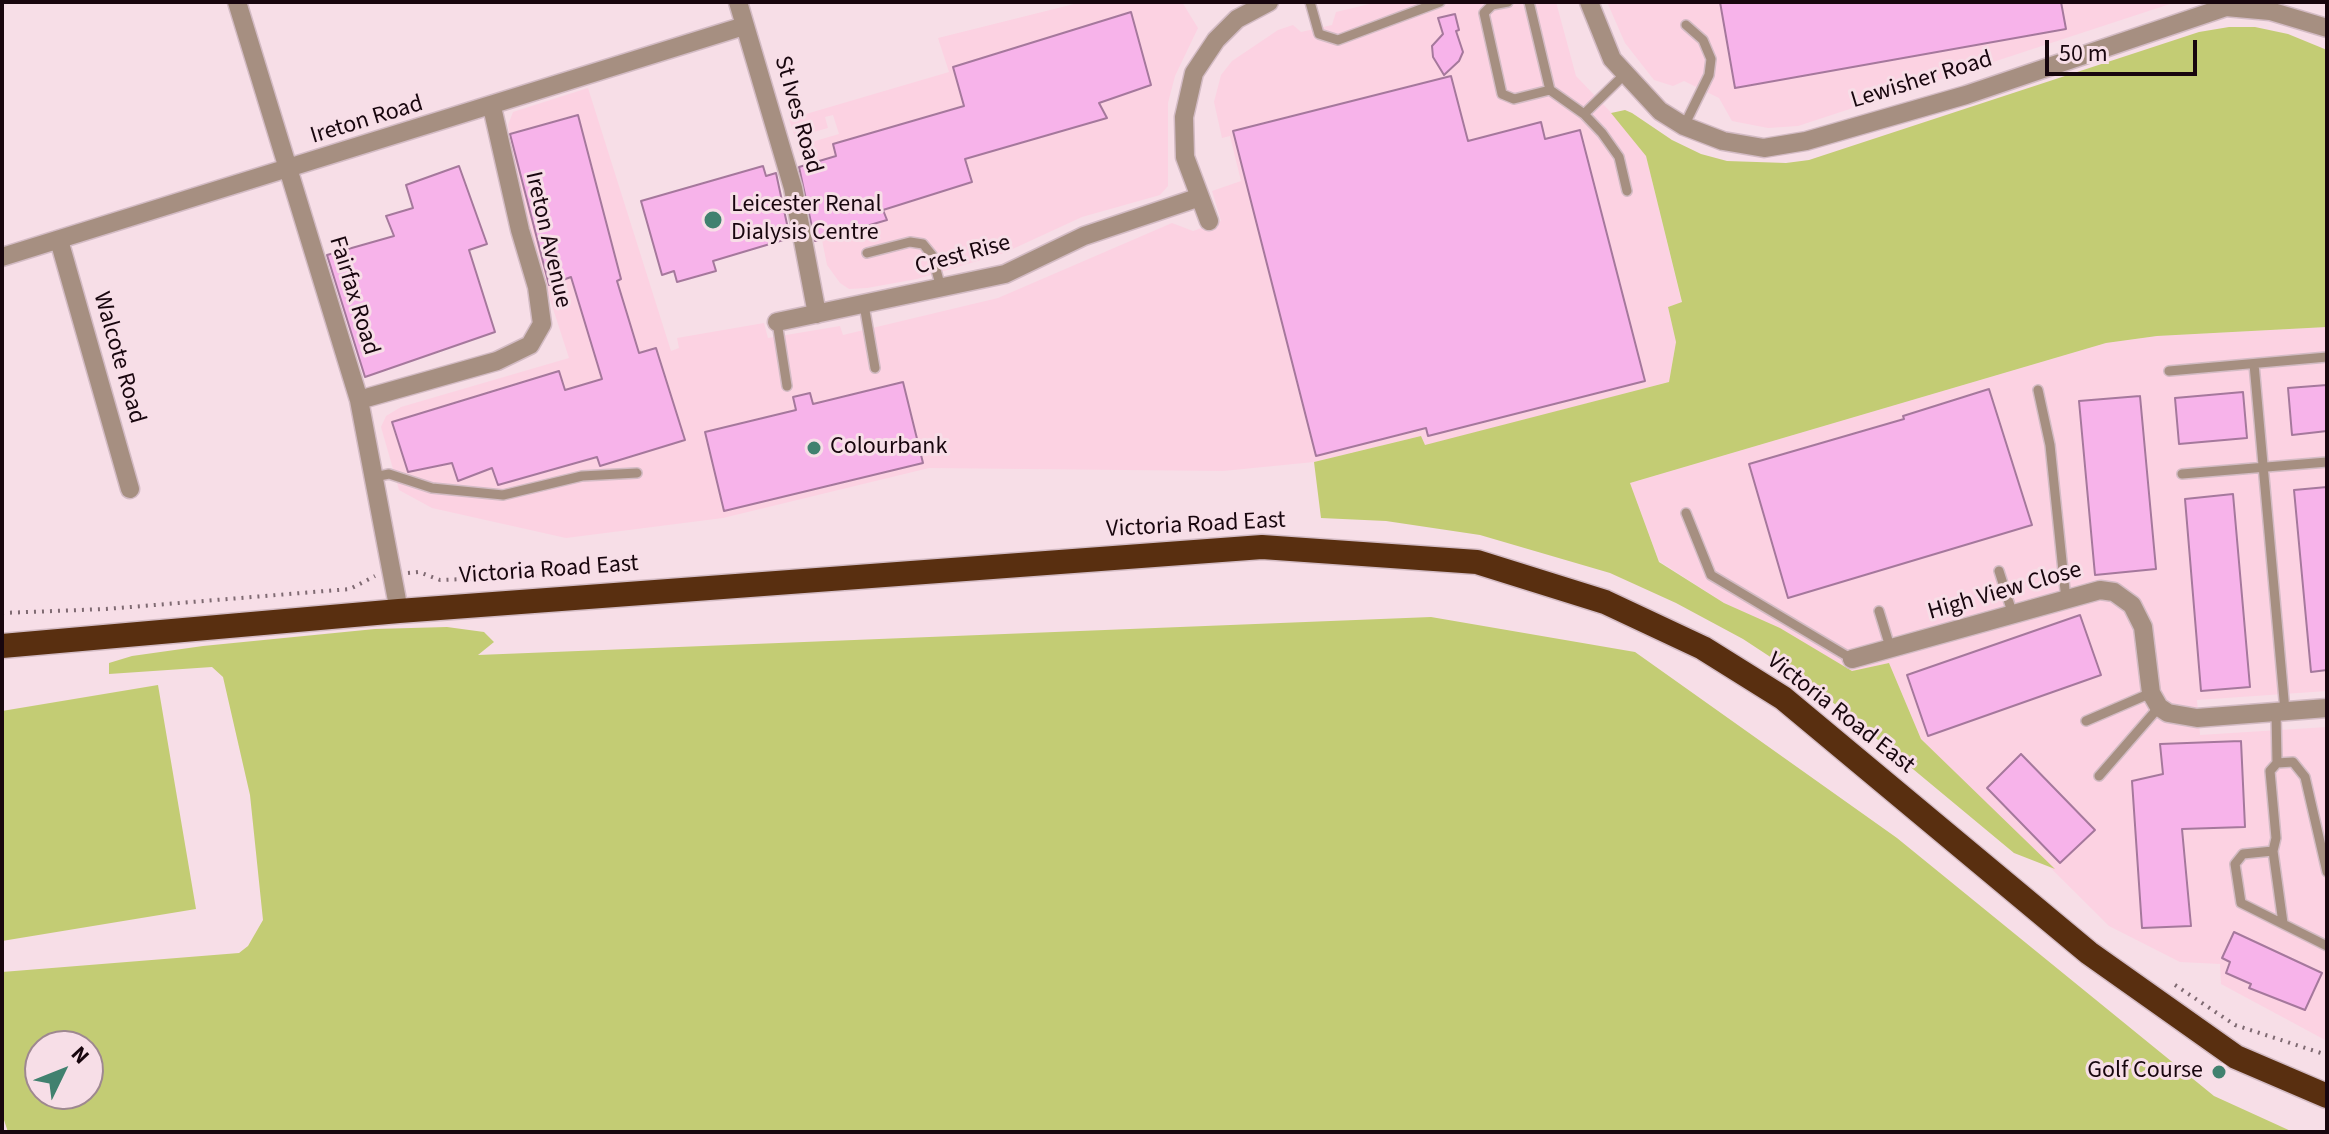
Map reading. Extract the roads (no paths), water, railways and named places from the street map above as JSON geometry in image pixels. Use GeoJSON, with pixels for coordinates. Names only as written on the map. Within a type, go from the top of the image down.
{"type":"FeatureCollection","features":[{"type":"Feature","properties":{"kind":"highway","name":"Victoria Road East"},"geometry":{"type":"LineString","coordinates":[[2,646],[399,611],[1262,547],[1477,562],[1605,602],[1716,656],[1783,698],[2089,953],[2236,1057],[2327,1096]]}},
{"type":"Feature","properties":{"kind":"street","name":"Fairfax Road"},"geometry":{"type":"LineString","coordinates":[[237,2],[359,400],[399,611]]}},
{"type":"Feature","properties":{"kind":"street","name":"St Ives Road"},"geometry":{"type":"LineString","coordinates":[[738,2],[793,188],[817,314]]}},
{"type":"Feature","properties":{"kind":"street"},"geometry":{"type":"LineString","coordinates":[[1209,221],[1185,157],[1184,117],[1194,73],[1216,40],[1237,19],[1269,2]]}},
{"type":"Feature","properties":{"kind":"street","name":"Lewisher Road"},"geometry":{"type":"LineString","coordinates":[[1589,2],[1606,47],[1624,75],[1660,111],[1684,126],[1723,141],[1764,148],[1806,141],[1966,95],[2226,5],[2270,11],[2327,28]]}},
{"type":"Feature","properties":{"kind":"street","name":"Ireton Road"},"geometry":{"type":"LineString","coordinates":[[2,257],[290,170],[744,26]]}},
{"type":"Feature","properties":{"kind":"street","name":"Ireton Avenue"},"geometry":{"type":"LineString","coordinates":[[359,400],[497,361],[530,345],[542,324],[537,287],[520,230],[492,107]]}},
{"type":"Feature","properties":{"kind":"street","name":"Crest Rise"},"geometry":{"type":"LineString","coordinates":[[777,322],[1005,274],[1084,236],[1200,197]]}},
{"type":"Feature","properties":{"kind":"street","name":"Walcote Road"},"geometry":{"type":"LineString","coordinates":[[59,240],[130,489]]}},
{"type":"Feature","properties":{"kind":"street","name":"High View Close"},"geometry":{"type":"LineString","coordinates":[[1852,659],[2100,590],[2114,592],[2132,605],[2143,627],[2155,700]]}},
{"type":"Feature","properties":{"kind":"street"},"geometry":{"type":"LineString","coordinates":[[2155,700],[2168,713],[2197,718],[2327,708]]}},
{"type":"Feature","properties":{"kind":"lane"},"geometry":{"type":"LineString","coordinates":[[1310,2],[1319,34],[1338,40],[1440,2]]}},
{"type":"Feature","properties":{"kind":"lane"},"geometry":{"type":"LineString","coordinates":[[1508,2],[1492,5],[1484,13],[1502,94],[1514,99],[1550,90]]}},
{"type":"Feature","properties":{"kind":"lane"},"geometry":{"type":"LineString","coordinates":[[1529,2],[1550,90],[1584,114],[1619,157],[1627,191]]}},
{"type":"Feature","properties":{"kind":"lane"},"geometry":{"type":"LineString","coordinates":[[1684,126],[1709,75],[1711,59],[1703,40],[1686,25]]}},
{"type":"Feature","properties":{"kind":"lane"},"geometry":{"type":"LineString","coordinates":[[1584,114],[1624,75]]}},
{"type":"Feature","properties":{"kind":"lane"},"geometry":{"type":"LineString","coordinates":[[867,253],[910,242],[923,244],[932,255],[941,288]]}},
{"type":"Feature","properties":{"kind":"lane"},"geometry":{"type":"LineString","coordinates":[[864,305],[875,368]]}},
{"type":"Feature","properties":{"kind":"lane"},"geometry":{"type":"LineString","coordinates":[[777,322],[787,386]]}},
{"type":"Feature","properties":{"kind":"lane"},"geometry":{"type":"LineString","coordinates":[[2169,371],[2327,357]]}},
{"type":"Feature","properties":{"kind":"lane"},"geometry":{"type":"LineString","coordinates":[[2254,364],[2281,712],[2277,763],[2270,771],[2276,838],[2273,851],[2283,923]]}},
{"type":"Feature","properties":{"kind":"lane"},"geometry":{"type":"LineString","coordinates":[[2038,390],[2050,445],[2061,580],[2066,600]]}},
{"type":"Feature","properties":{"kind":"lane"},"geometry":{"type":"LineString","coordinates":[[2182,474],[2327,462]]}},
{"type":"Feature","properties":{"kind":"lane"},"geometry":{"type":"LineString","coordinates":[[374,477],[389,474],[432,488],[503,495],[582,476],[637,473]]}},
{"type":"Feature","properties":{"kind":"lane"},"geometry":{"type":"LineString","coordinates":[[1686,513],[1711,575],[1852,659]]}},
{"type":"Feature","properties":{"kind":"lane"},"geometry":{"type":"LineString","coordinates":[[1999,571],[2013,615]]}},
{"type":"Feature","properties":{"kind":"lane"},"geometry":{"type":"LineString","coordinates":[[1879,611],[1891,650]]}},
{"type":"Feature","properties":{"kind":"lane"},"geometry":{"type":"LineString","coordinates":[[2086,721],[2155,700]]}},
{"type":"Feature","properties":{"kind":"lane"},"geometry":{"type":"LineString","coordinates":[[2099,776],[2155,700]]}},
{"type":"Feature","properties":{"kind":"lane"},"geometry":{"type":"LineString","coordinates":[[2277,763],[2293,762],[2305,777],[2327,872]]}},
{"type":"Feature","properties":{"kind":"lane"},"geometry":{"type":"LineString","coordinates":[[2273,851],[2243,854],[2235,864],[2241,903],[2327,946]]}},
{"type":"Feature","properties":{"kind":"place","name":"Leicester Renal Dialysis Centre"},"geometry":{"type":"Point","coordinates":[713,220]}},
{"type":"Feature","properties":{"kind":"place","name":"Colourbank"},"geometry":{"type":"Point","coordinates":[814,448]}},
{"type":"Feature","properties":{"kind":"place","name":"Golf Course"},"geometry":{"type":"Point","coordinates":[2219,1072]}}]}
